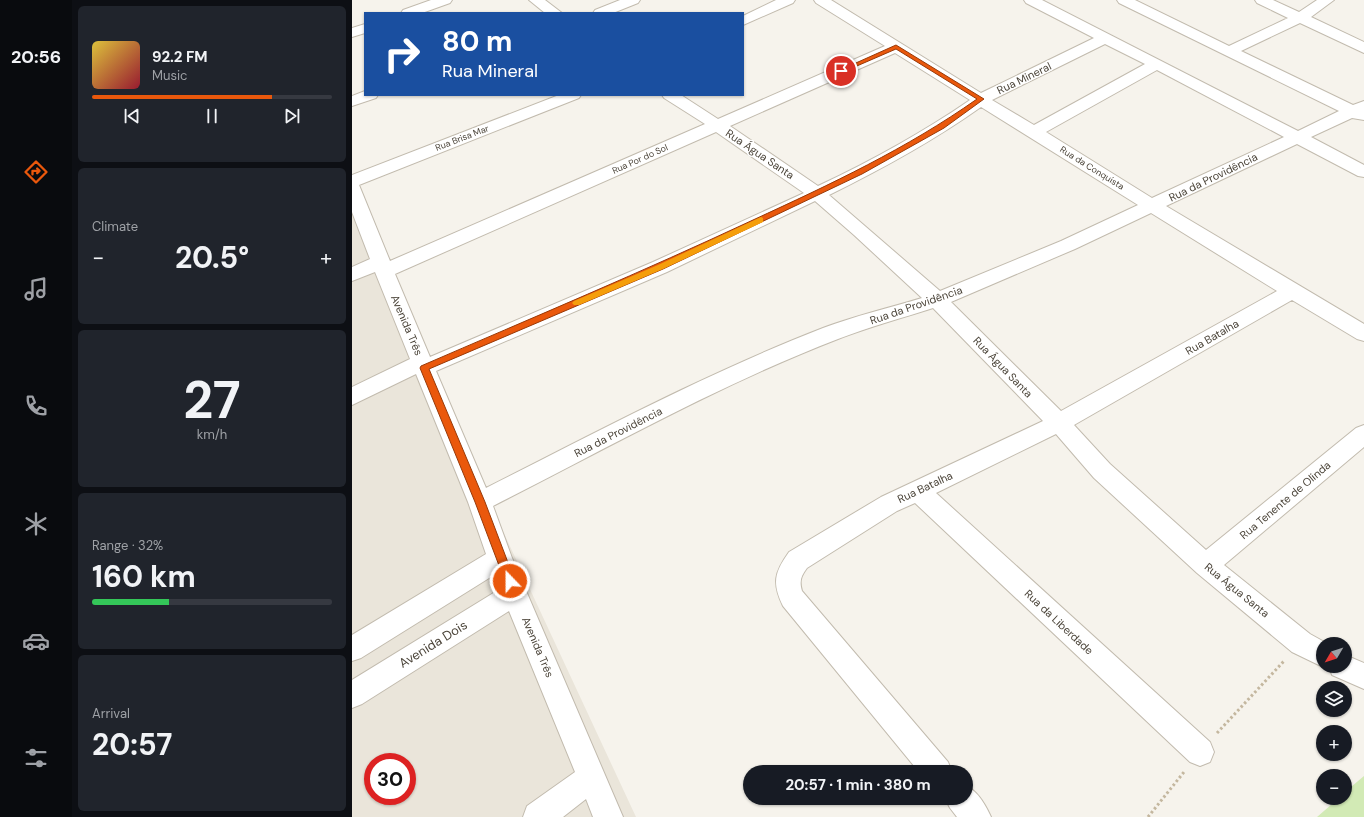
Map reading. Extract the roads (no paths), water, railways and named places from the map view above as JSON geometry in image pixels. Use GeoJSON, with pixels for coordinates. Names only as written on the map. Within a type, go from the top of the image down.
{"type":"FeatureCollection","features":[{"type":"Feature","properties":{"kind":"street"},"geometry":{"type":"LineString","coordinates":[[411,12],[445,0]]}},
{"type":"Feature","properties":{"kind":"street"},"geometry":{"type":"LineString","coordinates":[[536,0],[554,12]]}},
{"type":"Feature","properties":{"kind":"street"},"geometry":{"type":"LineString","coordinates":[[603,12],[633,0]]}},
{"type":"Feature","properties":{"kind":"street"},"geometry":{"type":"LineString","coordinates":[[744,21],[788,0]]}},
{"type":"Feature","properties":{"kind":"street","name":"Rua da Conquista"},"geometry":{"type":"LineString","coordinates":[[821,0],[1152,206],[1364,334]]}},
{"type":"Feature","properties":{"kind":"street"},"geometry":{"type":"LineString","coordinates":[[1031,0],[1364,172]]}},
{"type":"Feature","properties":{"kind":"street"},"geometry":{"type":"LineString","coordinates":[[1124,0],[1361,112]]}},
{"type":"Feature","properties":{"kind":"street"},"geometry":{"type":"LineString","coordinates":[[1262,0],[1364,48]]}},
{"type":"Feature","properties":{"kind":"street"},"geometry":{"type":"LineString","coordinates":[[1230,51],[1300,18],[1327,0]]}},
{"type":"Feature","properties":{"kind":"street"},"geometry":{"type":"LineString","coordinates":[[352,32],[364,28]]}},
{"type":"Feature","properties":{"kind":"street","name":"Rua Mineral"},"geometry":{"type":"LineString","coordinates":[[352,397],[423,365],[660,267],[816,194],[860,173],[942,127],[981,99],[1105,38]]}},
{"type":"Feature","properties":{"kind":"street","name":"Rua Por do Sol"},"geometry":{"type":"LineString","coordinates":[[352,274],[383,266],[717,125],[896,47]]}},
{"type":"Feature","properties":{"kind":"street"},"geometry":{"type":"LineString","coordinates":[[1034,132],[1157,64]]}},
{"type":"Feature","properties":{"kind":"street"},"geometry":{"type":"LineString","coordinates":[[352,102],[367,96]]}},
{"type":"Feature","properties":{"kind":"street","name":"Rua Brisa Mar"},"geometry":{"type":"LineString","coordinates":[[352,181],[570,96]]}},
{"type":"Feature","properties":{"kind":"street","name":"Rua Água Santa"},"geometry":{"type":"LineString","coordinates":[[672,96],[717,125],[816,194],[937,300],[1058,423],[1102,471],[1206,565],[1301,642],[1316,651]]}},
{"type":"Feature","properties":{"kind":"street","name":"Rua da Providência"},"geometry":{"type":"LineString","coordinates":[[480,502],[673,404],[758,364],[832,333],[937,300],[1068,245],[1295,137],[1361,112]]}},
{"type":"Feature","properties":{"kind":"street","name":"Avenida Três"},"geometry":{"type":"LineString","coordinates":[[352,188],[480,502],[500,558],[608,817]]}},
{"type":"Feature","properties":{"kind":"street","name":"Rua Batalha"},"geometry":{"type":"LineString","coordinates":[[932,765],[792,598],[786,584],[790,571],[798,560],[889,504],[1058,423],[1292,291]]}},
{"type":"Feature","properties":{"kind":"street","name":"Rua Tenente de Olinda"},"geometry":{"type":"LineString","coordinates":[[1206,565],[1364,434]]}},
{"type":"Feature","properties":{"kind":"street","name":"Rua da Liberdade"},"geometry":{"type":"LineString","coordinates":[[918,491],[1200,752]]}},
{"type":"Feature","properties":{"kind":"street"},"geometry":{"type":"LineString","coordinates":[[352,649],[500,558]]}},
{"type":"Feature","properties":{"kind":"street","name":"Avenida Dois"},"geometry":{"type":"LineString","coordinates":[[352,695],[515,593]]}},
{"type":"Feature","properties":{"kind":"street"},"geometry":{"type":"LineString","coordinates":[[1352,671],[1364,676]]}},
{"type":"Feature","properties":{"kind":"street"},"geometry":{"type":"LineString","coordinates":[[538,817],[592,777]]}},
{"type":"Feature","properties":{"kind":"street"},"geometry":{"type":"LineString","coordinates":[[966,805],[976,817]]}}]}
